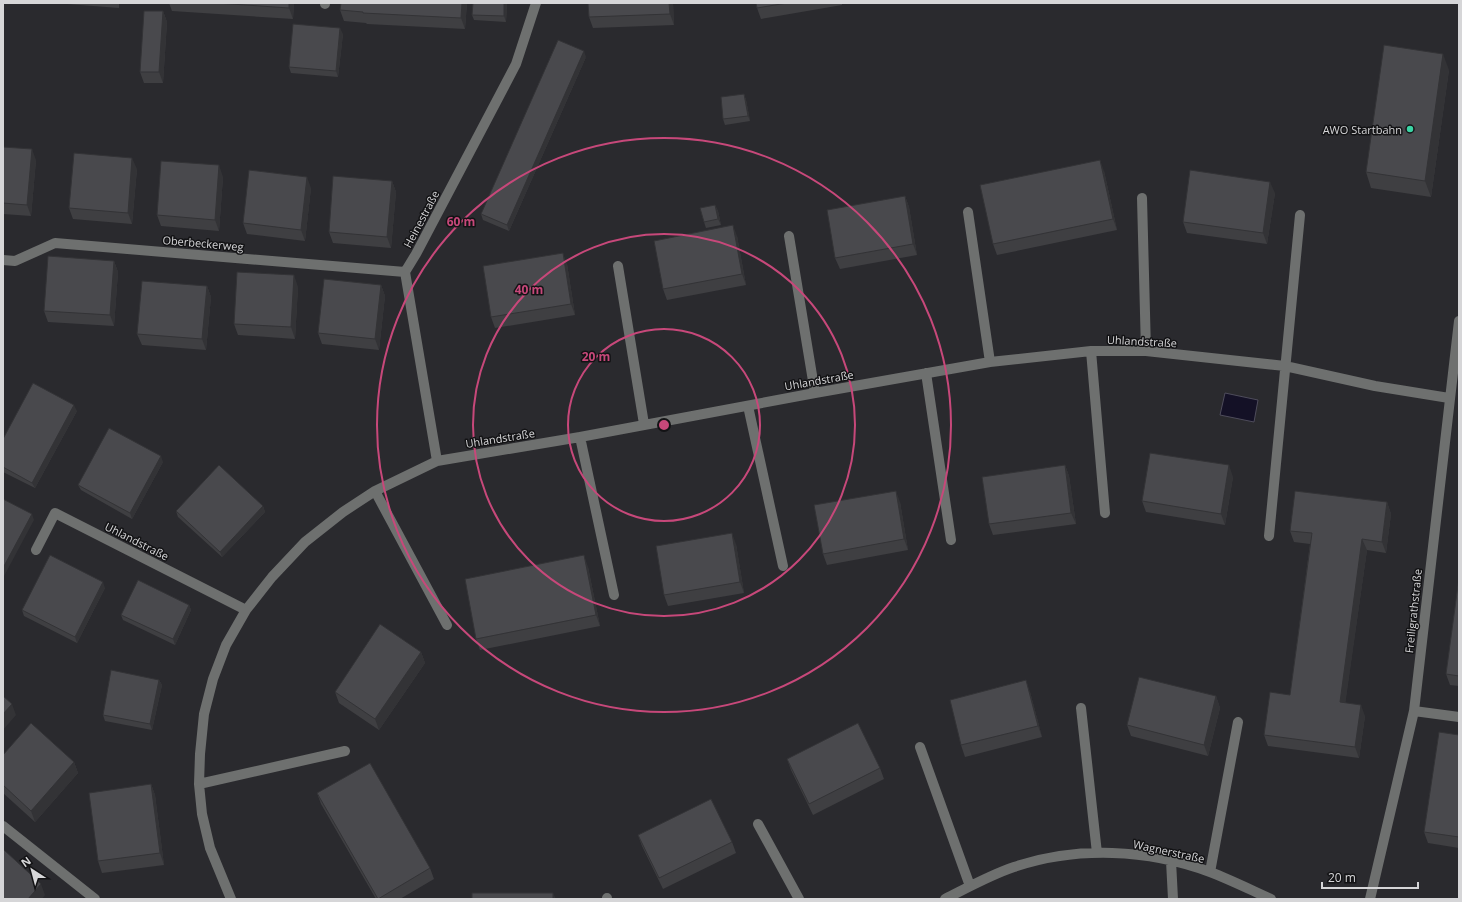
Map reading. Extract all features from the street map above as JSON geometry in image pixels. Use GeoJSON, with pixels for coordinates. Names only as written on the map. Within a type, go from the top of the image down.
{"type":"FeatureCollection","features":[{"type":"Feature","properties":{"kind":"street","name":"Heinestraße"},"geometry":{"type":"LineString","coordinates":[[405,272],[416,254],[516,64],[536,3]]}},
{"type":"Feature","properties":{"kind":"street"},"geometry":{"type":"LineString","coordinates":[[1142,198],[1146,351]]}},
{"type":"Feature","properties":{"kind":"street"},"geometry":{"type":"LineString","coordinates":[[968,212],[990,362]]}},
{"type":"Feature","properties":{"kind":"street"},"geometry":{"type":"LineString","coordinates":[[1269,536],[1300,215]]}},
{"type":"Feature","properties":{"kind":"street"},"geometry":{"type":"LineString","coordinates":[[789,236],[815,392]]}},
{"type":"Feature","properties":{"kind":"street","name":"Oberbeckerweg"},"geometry":{"type":"LineString","coordinates":[[3,260],[15,261],[55,243],[405,272]]}},
{"type":"Feature","properties":{"kind":"street"},"geometry":{"type":"LineString","coordinates":[[618,266],[644,424]]}},
{"type":"Feature","properties":{"kind":"street"},"geometry":{"type":"LineString","coordinates":[[405,272],[437,461]]}},
{"type":"Feature","properties":{"kind":"street","name":"Freiligrathstraße"},"geometry":{"type":"LineString","coordinates":[[1370,899],[1414,711],[1459,321]]}},
{"type":"Feature","properties":{"kind":"street"},"geometry":{"type":"LineString","coordinates":[[1091,351],[1106,513]]}},
{"type":"Feature","properties":{"kind":"street","name":"Uhlandstraße"},"geometry":{"type":"LineString","coordinates":[[199,784],[204,714],[213,679],[226,646],[246,610],[272,577],[305,542],[343,512],[375,491],[437,461],[580,437],[926,372],[990,362],[1091,351],[1146,351],[1286,366],[1375,386],[1449,398]]}},
{"type":"Feature","properties":{"kind":"street"},"geometry":{"type":"LineString","coordinates":[[926,372],[951,540]]}},
{"type":"Feature","properties":{"kind":"street"},"geometry":{"type":"LineString","coordinates":[[748,406],[783,566]]}},
{"type":"Feature","properties":{"kind":"street"},"geometry":{"type":"LineString","coordinates":[[580,437],[614,595]]}},
{"type":"Feature","properties":{"kind":"street"},"geometry":{"type":"LineString","coordinates":[[375,491],[448,625]]}},
{"type":"Feature","properties":{"kind":"street","name":"Uhlandstraße"},"geometry":{"type":"LineString","coordinates":[[36,550],[55,513],[246,610]]}},
{"type":"Feature","properties":{"kind":"street"},"geometry":{"type":"LineString","coordinates":[[1081,708],[1097,853]]}},
{"type":"Feature","properties":{"kind":"street"},"geometry":{"type":"LineString","coordinates":[[1414,711],[1459,717]]}},
{"type":"Feature","properties":{"kind":"street"},"geometry":{"type":"LineString","coordinates":[[1210,872],[1238,722]]}},
{"type":"Feature","properties":{"kind":"street"},"geometry":{"type":"LineString","coordinates":[[920,747],[970,886]]}},
{"type":"Feature","properties":{"kind":"street"},"geometry":{"type":"LineString","coordinates":[[231,899],[210,848],[202,814],[199,784],[345,751]]}},
{"type":"Feature","properties":{"kind":"street"},"geometry":{"type":"LineString","coordinates":[[758,824],[799,899]]}},
{"type":"Feature","properties":{"kind":"street"},"geometry":{"type":"LineString","coordinates":[[3,826],[95,899]]}},
{"type":"Feature","properties":{"kind":"street","name":"Wagnerstraße"},"geometry":{"type":"LineString","coordinates":[[946,899],[970,886],[1014,867],[1062,856],[1097,853],[1134,854],[1171,861],[1210,872],[1271,899]]}},
{"type":"Feature","properties":{"kind":"street"},"geometry":{"type":"LineString","coordinates":[[1171,861],[1173,899]]}},
{"type":"Feature","properties":{"kind":"shaded area"},"geometry":{"type":"Polygon","coordinates":[[[1225,393],[1258,400],[1254,422],[1220,415],[1225,393]]]}},
{"type":"Feature","properties":{"kind":"building"},"geometry":{"type":"Polygon","coordinates":[[[217,3],[289,3],[289,8],[217,3]]]}},
{"type":"Feature","properties":{"kind":"building"},"geometry":{"type":"Polygon","coordinates":[[[341,3],[462,3],[461,18],[363,13],[340,10],[341,3]]]}},
{"type":"Feature","properties":{"kind":"building"},"geometry":{"type":"Polygon","coordinates":[[[473,3],[504,3],[504,16],[472,15],[473,3]]]}},
{"type":"Feature","properties":{"kind":"building"},"geometry":{"type":"Polygon","coordinates":[[[588,3],[669,3],[670,14],[589,17],[588,3]]]}},
{"type":"Feature","properties":{"kind":"building"},"geometry":{"type":"Polygon","coordinates":[[[756,3],[787,3],[757,8],[756,3]]]}},
{"type":"Feature","properties":{"kind":"building"},"geometry":{"type":"Polygon","coordinates":[[[144,11],[163,11],[159,72],[140,72],[144,11]]]}},
{"type":"Feature","properties":{"kind":"building"},"geometry":{"type":"Polygon","coordinates":[[[293,24],[340,28],[336,71],[289,67],[293,24]]]}},
{"type":"Feature","properties":{"kind":"building"},"geometry":{"type":"Polygon","coordinates":[[[558,40],[584,51],[507,225],[481,214],[558,40]]]}},
{"type":"Feature","properties":{"kind":"building","name":"AWO Startbahn"},"geometry":{"type":"Polygon","coordinates":[[[1384,45],[1443,54],[1425,181],[1366,172],[1384,45]]]}},
{"type":"Feature","properties":{"kind":"building"},"geometry":{"type":"Polygon","coordinates":[[[744,94],[748,116],[723,119],[721,97],[744,94]]]}},
{"type":"Feature","properties":{"kind":"building"},"geometry":{"type":"Polygon","coordinates":[[[3,147],[32,149],[27,205],[3,203],[3,147]]]}},
{"type":"Feature","properties":{"kind":"building"},"geometry":{"type":"Polygon","coordinates":[[[74,153],[132,158],[128,213],[69,208],[74,153]]]}},
{"type":"Feature","properties":{"kind":"building"},"geometry":{"type":"Polygon","coordinates":[[[1100,160],[1113,219],[993,244],[980,185],[1100,160]]]}},
{"type":"Feature","properties":{"kind":"building"},"geometry":{"type":"Polygon","coordinates":[[[161,161],[219,165],[215,220],[157,215],[161,161]]]}},
{"type":"Feature","properties":{"kind":"building"},"geometry":{"type":"Polygon","coordinates":[[[249,170],[307,177],[301,230],[243,223],[249,170]]]}},
{"type":"Feature","properties":{"kind":"building"},"geometry":{"type":"Polygon","coordinates":[[[1190,170],[1270,182],[1263,233],[1183,222],[1190,170]]]}},
{"type":"Feature","properties":{"kind":"building"},"geometry":{"type":"Polygon","coordinates":[[[333,176],[392,181],[387,237],[329,232],[333,176]]]}},
{"type":"Feature","properties":{"kind":"building"},"geometry":{"type":"Polygon","coordinates":[[[905,196],[913,244],[835,258],[827,210],[905,196]]]}},
{"type":"Feature","properties":{"kind":"building"},"geometry":{"type":"Polygon","coordinates":[[[715,205],[718,219],[704,222],[700,208],[715,205]]]}},
{"type":"Feature","properties":{"kind":"building"},"geometry":{"type":"Polygon","coordinates":[[[733,225],[742,274],[663,289],[654,241],[733,225]]]}},
{"type":"Feature","properties":{"kind":"building"},"geometry":{"type":"Polygon","coordinates":[[[563,253],[571,304],[491,317],[483,266],[563,253]]]}},
{"type":"Feature","properties":{"kind":"building"},"geometry":{"type":"Polygon","coordinates":[[[48,256],[114,261],[110,315],[44,311],[48,256]]]}},
{"type":"Feature","properties":{"kind":"building"},"geometry":{"type":"Polygon","coordinates":[[[237,272],[294,275],[291,327],[234,324],[237,272]]]}},
{"type":"Feature","properties":{"kind":"building"},"geometry":{"type":"Polygon","coordinates":[[[324,279],[381,285],[375,339],[318,333],[324,279]]]}},
{"type":"Feature","properties":{"kind":"building"},"geometry":{"type":"Polygon","coordinates":[[[142,281],[207,286],[202,339],[137,334],[142,281]]]}},
{"type":"Feature","properties":{"kind":"building"},"geometry":{"type":"Polygon","coordinates":[[[33,383],[74,405],[32,483],[3,467],[3,439],[33,383]]]}},
{"type":"Feature","properties":{"kind":"building"},"geometry":{"type":"Polygon","coordinates":[[[109,428],[161,456],[130,513],[78,485],[109,428]]]}},
{"type":"Feature","properties":{"kind":"building"},"geometry":{"type":"Polygon","coordinates":[[[1150,453],[1229,465],[1221,514],[1142,501],[1150,453]]]}},
{"type":"Feature","properties":{"kind":"building"},"geometry":{"type":"Polygon","coordinates":[[[219,465],[263,506],[220,552],[176,511],[219,465]]]}},
{"type":"Feature","properties":{"kind":"building"},"geometry":{"type":"Polygon","coordinates":[[[1065,465],[1071,513],[989,524],[982,477],[1065,465]]]}},
{"type":"Feature","properties":{"kind":"building"},"geometry":{"type":"Polygon","coordinates":[[[896,491],[904,539],[823,554],[814,505],[896,491]]]}},
{"type":"Feature","properties":{"kind":"building"},"geometry":{"type":"Polygon","coordinates":[[[1295,491],[1387,502],[1382,542],[1362,539],[1340,702],[1361,705],[1355,747],[1264,735],[1270,692],[1290,695],[1312,533],[1290,531],[1295,491]]]}},
{"type":"Feature","properties":{"kind":"building"},"geometry":{"type":"Polygon","coordinates":[[[3,499],[32,514],[3,568],[3,499]]]}},
{"type":"Feature","properties":{"kind":"building"},"geometry":{"type":"Polygon","coordinates":[[[732,533],[740,582],[664,595],[656,546],[732,533]]]}},
{"type":"Feature","properties":{"kind":"building"},"geometry":{"type":"Polygon","coordinates":[[[50,555],[103,582],[75,637],[22,610],[50,555]]]}},
{"type":"Feature","properties":{"kind":"building"},"geometry":{"type":"Polygon","coordinates":[[[584,555],[596,615],[476,639],[465,579],[584,555]]]}},
{"type":"Feature","properties":{"kind":"building"},"geometry":{"type":"Polygon","coordinates":[[[1459,578],[1459,676],[1446,674],[1459,578]]]}},
{"type":"Feature","properties":{"kind":"building"},"geometry":{"type":"Polygon","coordinates":[[[138,580],[189,605],[173,639],[121,615],[138,580]]]}},
{"type":"Feature","properties":{"kind":"building"},"geometry":{"type":"Polygon","coordinates":[[[380,624],[421,652],[375,719],[335,692],[380,624]]]}},
{"type":"Feature","properties":{"kind":"building"},"geometry":{"type":"Polygon","coordinates":[[[111,670],[159,680],[150,724],[103,715],[111,670]]]}},
{"type":"Feature","properties":{"kind":"building"},"geometry":{"type":"Polygon","coordinates":[[[1139,677],[1216,696],[1204,745],[1127,725],[1139,677]]]}},
{"type":"Feature","properties":{"kind":"building"},"geometry":{"type":"Polygon","coordinates":[[[1026,680],[1038,726],[961,745],[950,700],[1026,680]]]}},
{"type":"Feature","properties":{"kind":"building"},"geometry":{"type":"Polygon","coordinates":[[[3,696],[12,704],[3,714],[3,696]]]}},
{"type":"Feature","properties":{"kind":"building"},"geometry":{"type":"Polygon","coordinates":[[[31,723],[74,762],[31,811],[3,785],[3,755],[31,723]]]}},
{"type":"Feature","properties":{"kind":"building"},"geometry":{"type":"Polygon","coordinates":[[[858,723],[880,768],[809,804],[787,759],[858,723]]]}},
{"type":"Feature","properties":{"kind":"building"},"geometry":{"type":"Polygon","coordinates":[[[1439,732],[1459,735],[1459,837],[1424,832],[1439,732]]]}},
{"type":"Feature","properties":{"kind":"building"},"geometry":{"type":"Polygon","coordinates":[[[370,763],[430,868],[378,899],[317,793],[370,763]]]}},
{"type":"Feature","properties":{"kind":"building"},"geometry":{"type":"Polygon","coordinates":[[[151,784],[160,853],[98,861],[89,793],[151,784]]]}},
{"type":"Feature","properties":{"kind":"building"},"geometry":{"type":"Polygon","coordinates":[[[711,799],[732,842],[659,878],[638,835],[711,799]]]}},
{"type":"Feature","properties":{"kind":"building"},"geometry":{"type":"Polygon","coordinates":[[[3,849],[41,884],[28,899],[3,899],[3,849]]]}},
{"type":"Feature","properties":{"kind":"building"},"geometry":{"type":"Polygon","coordinates":[[[472,893],[553,893],[553,899],[472,899],[472,893]]]}},
{"type":"Feature","properties":{"kind":"place","name":"AWO Startbahn"},"geometry":{"type":"Point","coordinates":[1410,129]}}]}
